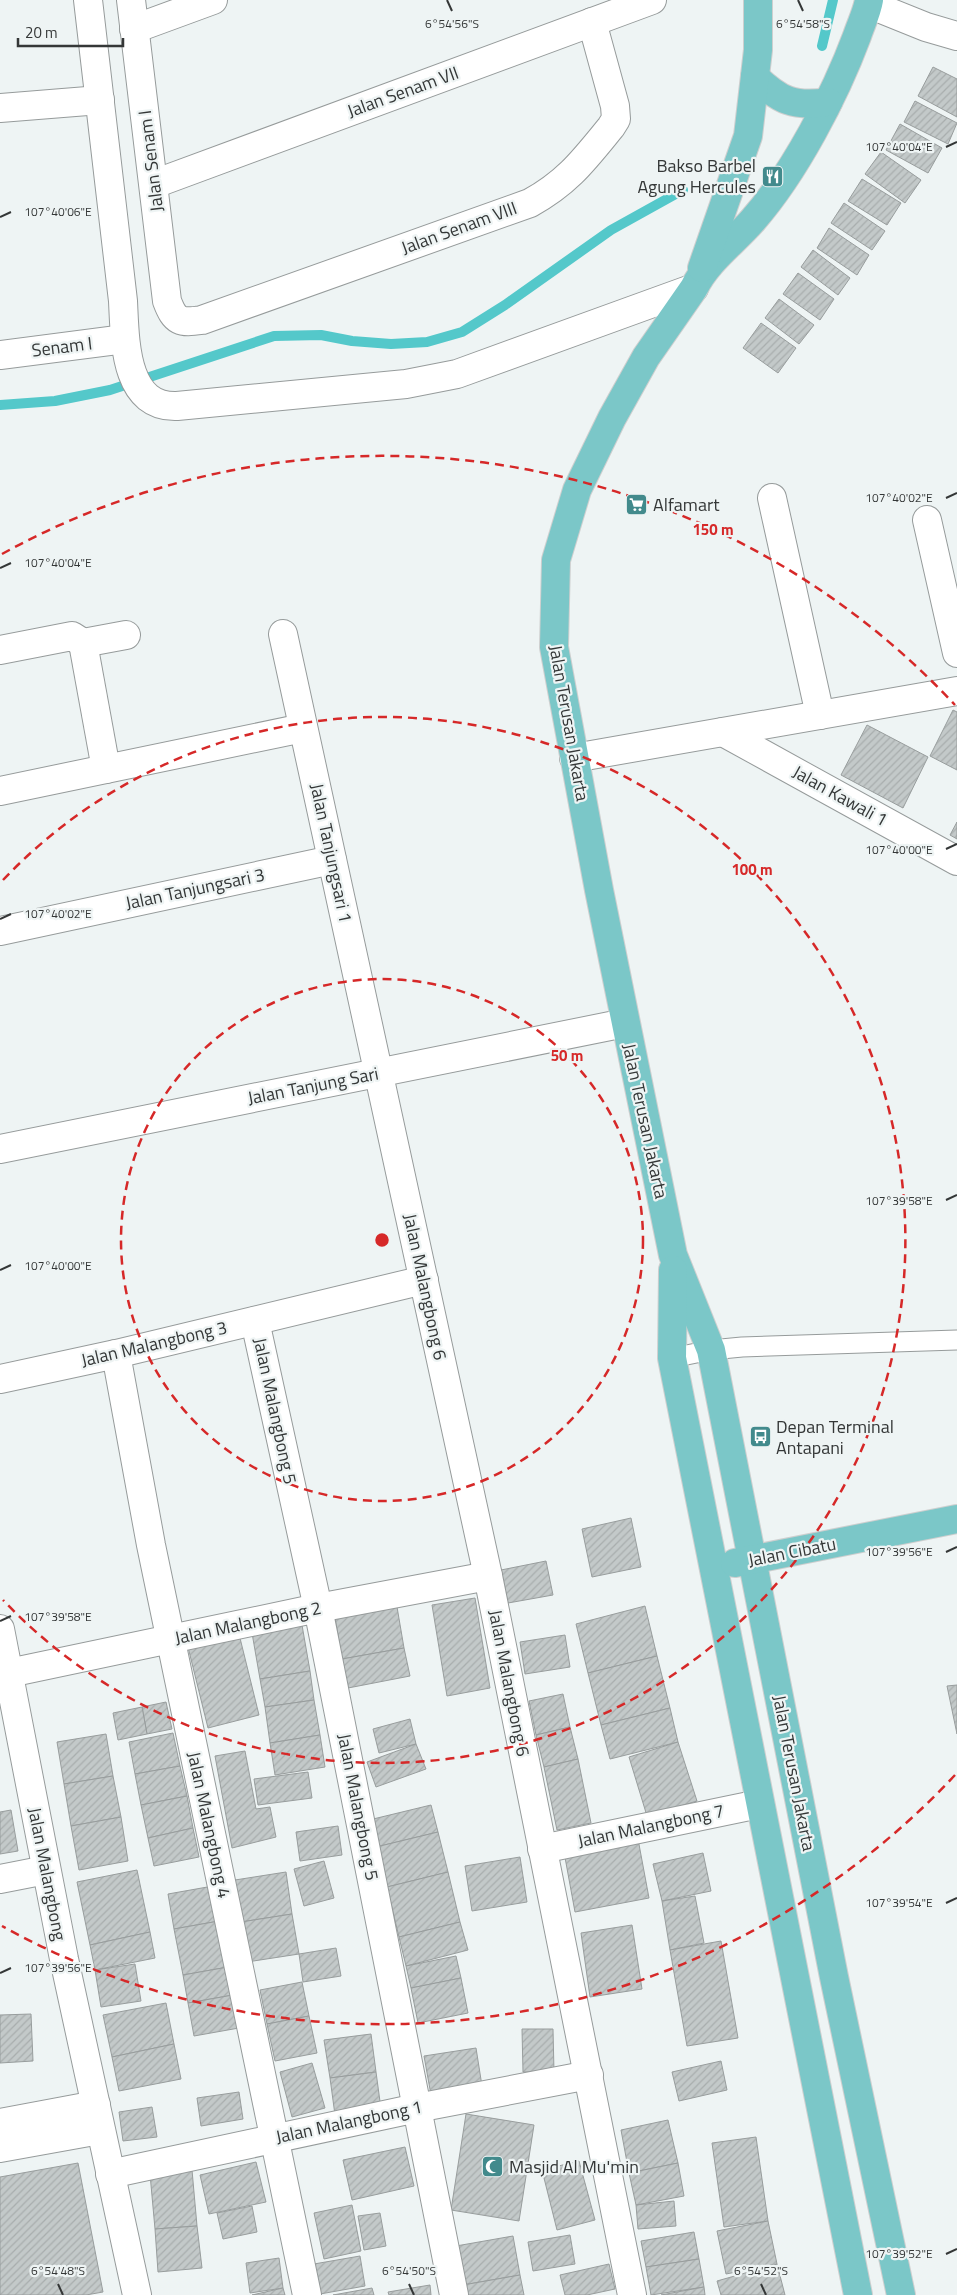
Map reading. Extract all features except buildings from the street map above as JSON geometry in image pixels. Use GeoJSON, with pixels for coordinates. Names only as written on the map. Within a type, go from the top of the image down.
{"type":"FeatureCollection","features":[{"type":"Feature","properties":{"kind":"main road"},"geometry":{"type":"LineString","coordinates":[[696,282],[748,136],[758,50],[758,0]]}},
{"type":"Feature","properties":{"kind":"main road","name":"Jalan Terusan Jakarta"},"geometry":{"type":"LineString","coordinates":[[869,2],[851,50],[828,102],[786,176],[759,212],[696,282],[646,357],[612,418],[577,490],[556,560],[554,647],[574,758],[673,1255],[711,1350],[834,1977],[901,2295]]}},
{"type":"Feature","properties":{"kind":"main road"},"geometry":{"type":"LineString","coordinates":[[755,77],[784,100],[806,105],[828,102]]}},
{"type":"Feature","properties":{"kind":"main road","name":"Jalan Terusan Jakarta"},"geometry":{"type":"LineString","coordinates":[[673,1255],[672,1358],[715,1567],[759,1804],[858,2295]]}},
{"type":"Feature","properties":{"kind":"main road","name":"Jalan Cibatu"},"geometry":{"type":"LineString","coordinates":[[715,1567],[957,1519]]}},
{"type":"Feature","properties":{"kind":"main road"},"geometry":{"type":"LineString","coordinates":[[795,1984],[834,1977]]}},
{"type":"Feature","properties":{"kind":"street"},"geometry":{"type":"LineString","coordinates":[[88,0],[129,366],[143,394],[153,402],[164,406],[406,384],[457,374],[696,282]]}},
{"type":"Feature","properties":{"kind":"street","name":"Jalan Senam I"},"geometry":{"type":"LineString","coordinates":[[131,0],[154,184],[166,301],[171,312],[178,320]]}},
{"type":"Feature","properties":{"kind":"street"},"geometry":{"type":"LineString","coordinates":[[134,29],[213,0]]}},
{"type":"Feature","properties":{"kind":"street","name":"Jalan Senam VII"},"geometry":{"type":"LineString","coordinates":[[154,184],[652,0]]}},
{"type":"Feature","properties":{"kind":"street"},"geometry":{"type":"LineString","coordinates":[[869,2],[926,27],[957,36]]}},
{"type":"Feature","properties":{"kind":"street","name":"Jalan Senam VIII"},"geometry":{"type":"LineString","coordinates":[[178,320],[187,322],[202,320],[530,203],[550,192],[569,177],[616,119],[615,106],[592,22]]}},
{"type":"Feature","properties":{"kind":"street"},"geometry":{"type":"LineString","coordinates":[[926,27],[957,53]]}},
{"type":"Feature","properties":{"kind":"street"},"geometry":{"type":"LineString","coordinates":[[0,108],[100,100]]}},
{"type":"Feature","properties":{"kind":"street","name":"Senam I"},"geometry":{"type":"LineString","coordinates":[[0,355],[125,339]]}},
{"type":"Feature","properties":{"kind":"street"},"geometry":{"type":"LineString","coordinates":[[772,498],[820,715]]}},
{"type":"Feature","properties":{"kind":"street"},"geometry":{"type":"LineString","coordinates":[[927,520],[951,598],[957,653]]}},
{"type":"Feature","properties":{"kind":"street","name":"Jalan Tanjungsari 1"},"geometry":{"type":"LineString","coordinates":[[284,634],[378,1072]]}},
{"type":"Feature","properties":{"kind":"street"},"geometry":{"type":"LineString","coordinates":[[83,644],[126,635]]}},
{"type":"Feature","properties":{"kind":"street"},"geometry":{"type":"LineString","coordinates":[[0,650],[72,636],[83,644],[106,769]]}},
{"type":"Feature","properties":{"kind":"street"},"geometry":{"type":"LineString","coordinates":[[574,758],[957,691]]}},
{"type":"Feature","properties":{"kind":"street"},"geometry":{"type":"LineString","coordinates":[[0,791],[303,728]]}},
{"type":"Feature","properties":{"kind":"street","name":"Jalan Kawali 1"},"geometry":{"type":"LineString","coordinates":[[723,732],[957,861]]}},
{"type":"Feature","properties":{"kind":"street","name":"Jalan Tanjungsari 3"},"geometry":{"type":"LineString","coordinates":[[0,931],[332,860]]}},
{"type":"Feature","properties":{"kind":"street","name":"Jalan Tanjung Sari"},"geometry":{"type":"LineString","coordinates":[[0,1149],[626,1023]]}},
{"type":"Feature","properties":{"kind":"street","name":"Jalan Malangbong 6"},"geometry":{"type":"LineString","coordinates":[[378,1072],[488,1576],[542,1849],[590,2075],[632,2295]]}},
{"type":"Feature","properties":{"kind":"street","name":"Jalan Malangbong 3"},"geometry":{"type":"LineString","coordinates":[[0,1379],[116,1354],[424,1280]]}},
{"type":"Feature","properties":{"kind":"street","name":"Jalan Malangbong 5"},"geometry":{"type":"LineString","coordinates":[[255,1321],[318,1608],[454,2295]]}},
{"type":"Feature","properties":{"kind":"street","name":"Jalan Malangbong 4"},"geometry":{"type":"LineString","coordinates":[[116,1354],[131,1443],[171,1640],[308,2295]]}},
{"type":"Feature","properties":{"kind":"street","name":"Jalan Malangbong 2"},"geometry":{"type":"LineString","coordinates":[[9,1673],[318,1608],[488,1576]]}},
{"type":"Feature","properties":{"kind":"street","name":"Jalan Malangbong"},"geometry":{"type":"LineString","coordinates":[[0,1629],[9,1673],[7,1706],[46,1870],[137,2295]]}},
{"type":"Feature","properties":{"kind":"street","name":"Jalan Malangbong 7"},"geometry":{"type":"LineString","coordinates":[[542,1849],[759,1804]]}},
{"type":"Feature","properties":{"kind":"street"},"geometry":{"type":"LineString","coordinates":[[0,1879],[46,1870]]}},
{"type":"Feature","properties":{"kind":"street","name":"Jalan Malangbong 1"},"geometry":{"type":"LineString","coordinates":[[110,2174],[274,2137],[590,2075]]}},
{"type":"Feature","properties":{"kind":"street"},"geometry":{"type":"LineString","coordinates":[[0,2123],[98,2117]]}},
{"type":"Feature","properties":{"kind":"street"},"geometry":{"type":"LineString","coordinates":[[0,2148],[98,2117]]}},
{"type":"Feature","properties":{"kind":"lane"},"geometry":{"type":"LineString","coordinates":[[672,1358],[711,1350],[742,1347],[957,1340]]}},
{"type":"Feature","properties":{"kind":"waterway"},"geometry":{"type":"LineString","coordinates":[[822,46],[833,0]]}},
{"type":"Feature","properties":{"kind":"waterway"},"geometry":{"type":"LineString","coordinates":[[0,405],[55,401],[110,390],[274,336],[321,335],[352,341],[391,344],[427,342],[462,332],[505,305],[611,230],[683,190]]}},
{"type":"Feature","properties":{"kind":"place","name":"Bakso Barbel Agung Hercules"},"geometry":{"type":"Point","coordinates":[772,176]}},
{"type":"Feature","properties":{"kind":"place","name":"Alfamart"},"geometry":{"type":"Point","coordinates":[637,505]}},
{"type":"Feature","properties":{"kind":"place","name":"Depan Terminal Antapani"},"geometry":{"type":"Point","coordinates":[760,1437]}},
{"type":"Feature","properties":{"kind":"place","name":"Masjid Al Mu'min"},"geometry":{"type":"Point","coordinates":[493,2167]}}]}
